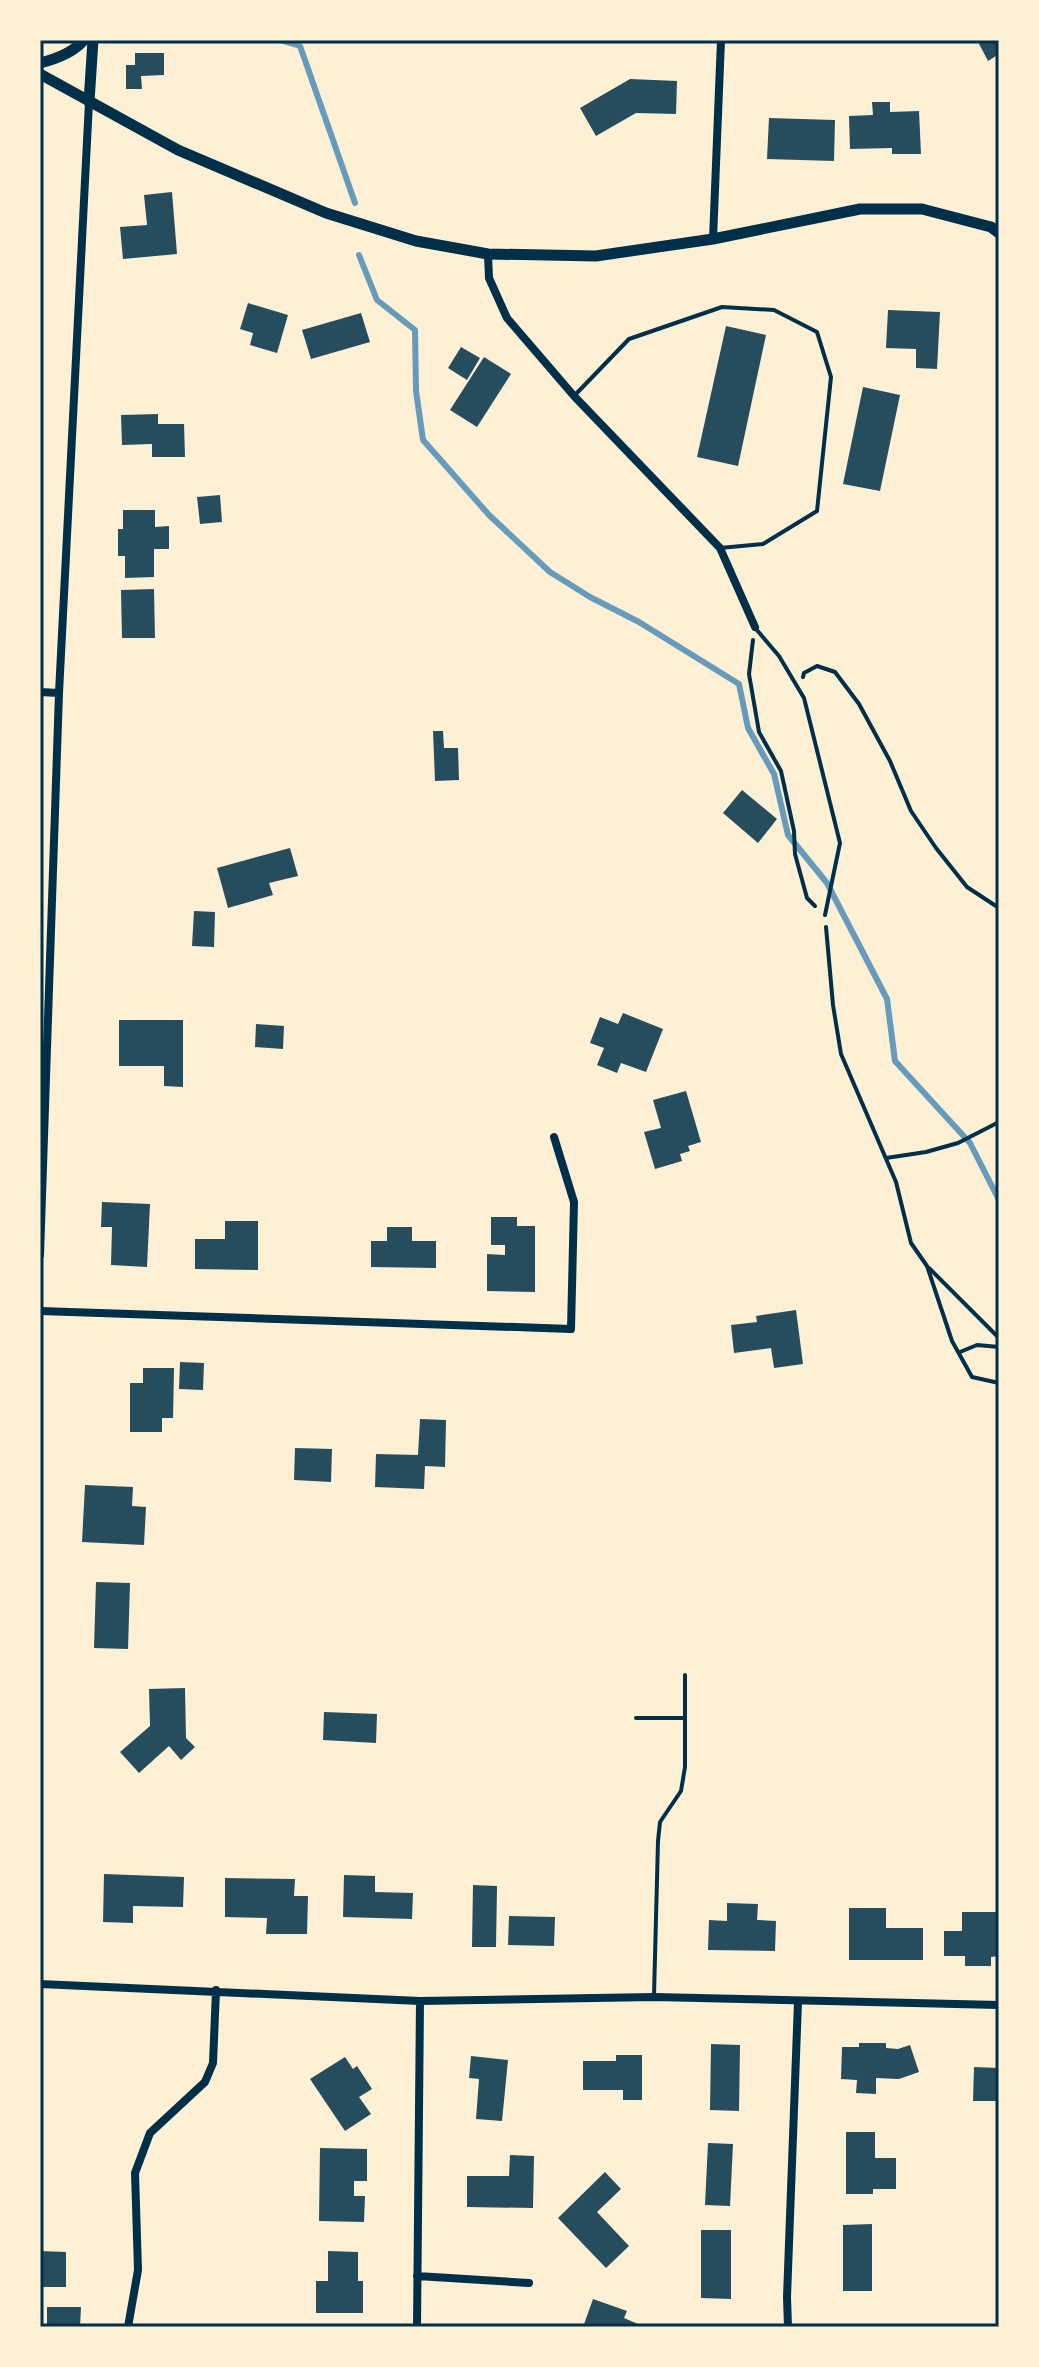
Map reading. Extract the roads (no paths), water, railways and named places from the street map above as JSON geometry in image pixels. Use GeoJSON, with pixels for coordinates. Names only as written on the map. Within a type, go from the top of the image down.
{"type":"FeatureCollection","features":[{"type":"Feature","properties":{"kind":"street"},"geometry":{"type":"LineString","coordinates":[[40,63],[70,52],[84,40]]}},
{"type":"Feature","properties":{"kind":"street"},"geometry":{"type":"LineString","coordinates":[[40,1255],[59,693],[93,40]]}},
{"type":"Feature","properties":{"kind":"street"},"geometry":{"type":"LineString","coordinates":[[713,239],[721,40]]}},
{"type":"Feature","properties":{"kind":"street"},"geometry":{"type":"LineString","coordinates":[[40,74],[178,150],[326,213],[416,241],[488,254],[596,256],[713,239],[860,209],[922,209],[991,227],[999,233]]}},
{"type":"Feature","properties":{"kind":"street"},"geometry":{"type":"LineString","coordinates":[[488,254],[489,278],[507,318],[574,396],[720,548],[755,627]]}},
{"type":"Feature","properties":{"kind":"street"},"geometry":{"type":"LineString","coordinates":[[40,692],[59,693]]}},
{"type":"Feature","properties":{"kind":"street"},"geometry":{"type":"LineString","coordinates":[[40,1311],[571,1329],[574,1202],[554,1137]]}},
{"type":"Feature","properties":{"kind":"street"},"geometry":{"type":"LineString","coordinates":[[40,1984],[420,2001],[654,1997],[999,2005]]}},
{"type":"Feature","properties":{"kind":"street"},"geometry":{"type":"LineString","coordinates":[[128,2327],[138,2270],[135,2173],[150,2133],[205,2082],[213,2063],[216,1990]]}},
{"type":"Feature","properties":{"kind":"street"},"geometry":{"type":"LineString","coordinates":[[417,2327],[420,2001]]}},
{"type":"Feature","properties":{"kind":"street"},"geometry":{"type":"LineString","coordinates":[[788,2327],[798,2002]]}},
{"type":"Feature","properties":{"kind":"street"},"geometry":{"type":"LineString","coordinates":[[417,2276],[529,2283]]}},
{"type":"Feature","properties":{"kind":"lane"},"geometry":{"type":"LineString","coordinates":[[574,396],[629,339],[722,307],[774,310],[817,332],[831,377],[817,511],[763,544],[720,548]]}},
{"type":"Feature","properties":{"kind":"lane"},"geometry":{"type":"LineString","coordinates":[[755,627],[779,656],[804,698],[840,843],[825,915]]}},
{"type":"Feature","properties":{"kind":"lane"},"geometry":{"type":"LineString","coordinates":[[654,1997],[658,1841],[660,1822],[681,1791],[685,1767],[685,1675]]}},
{"type":"Feature","properties":{"kind":"lane"},"geometry":{"type":"LineString","coordinates":[[636,1718],[685,1718]]}},
{"type":"Feature","properties":{"kind":"waterway"},"geometry":{"type":"LineString","coordinates":[[280,40],[300,46],[355,203]]}},
{"type":"Feature","properties":{"kind":"waterway"},"geometry":{"type":"LineString","coordinates":[[359,255],[377,300],[415,330],[416,391],[423,440],[489,515],[550,572],[739,684],[748,728],[774,774],[788,835],[827,883],[887,999],[895,1061],[970,1143],[999,1200]]}}]}
